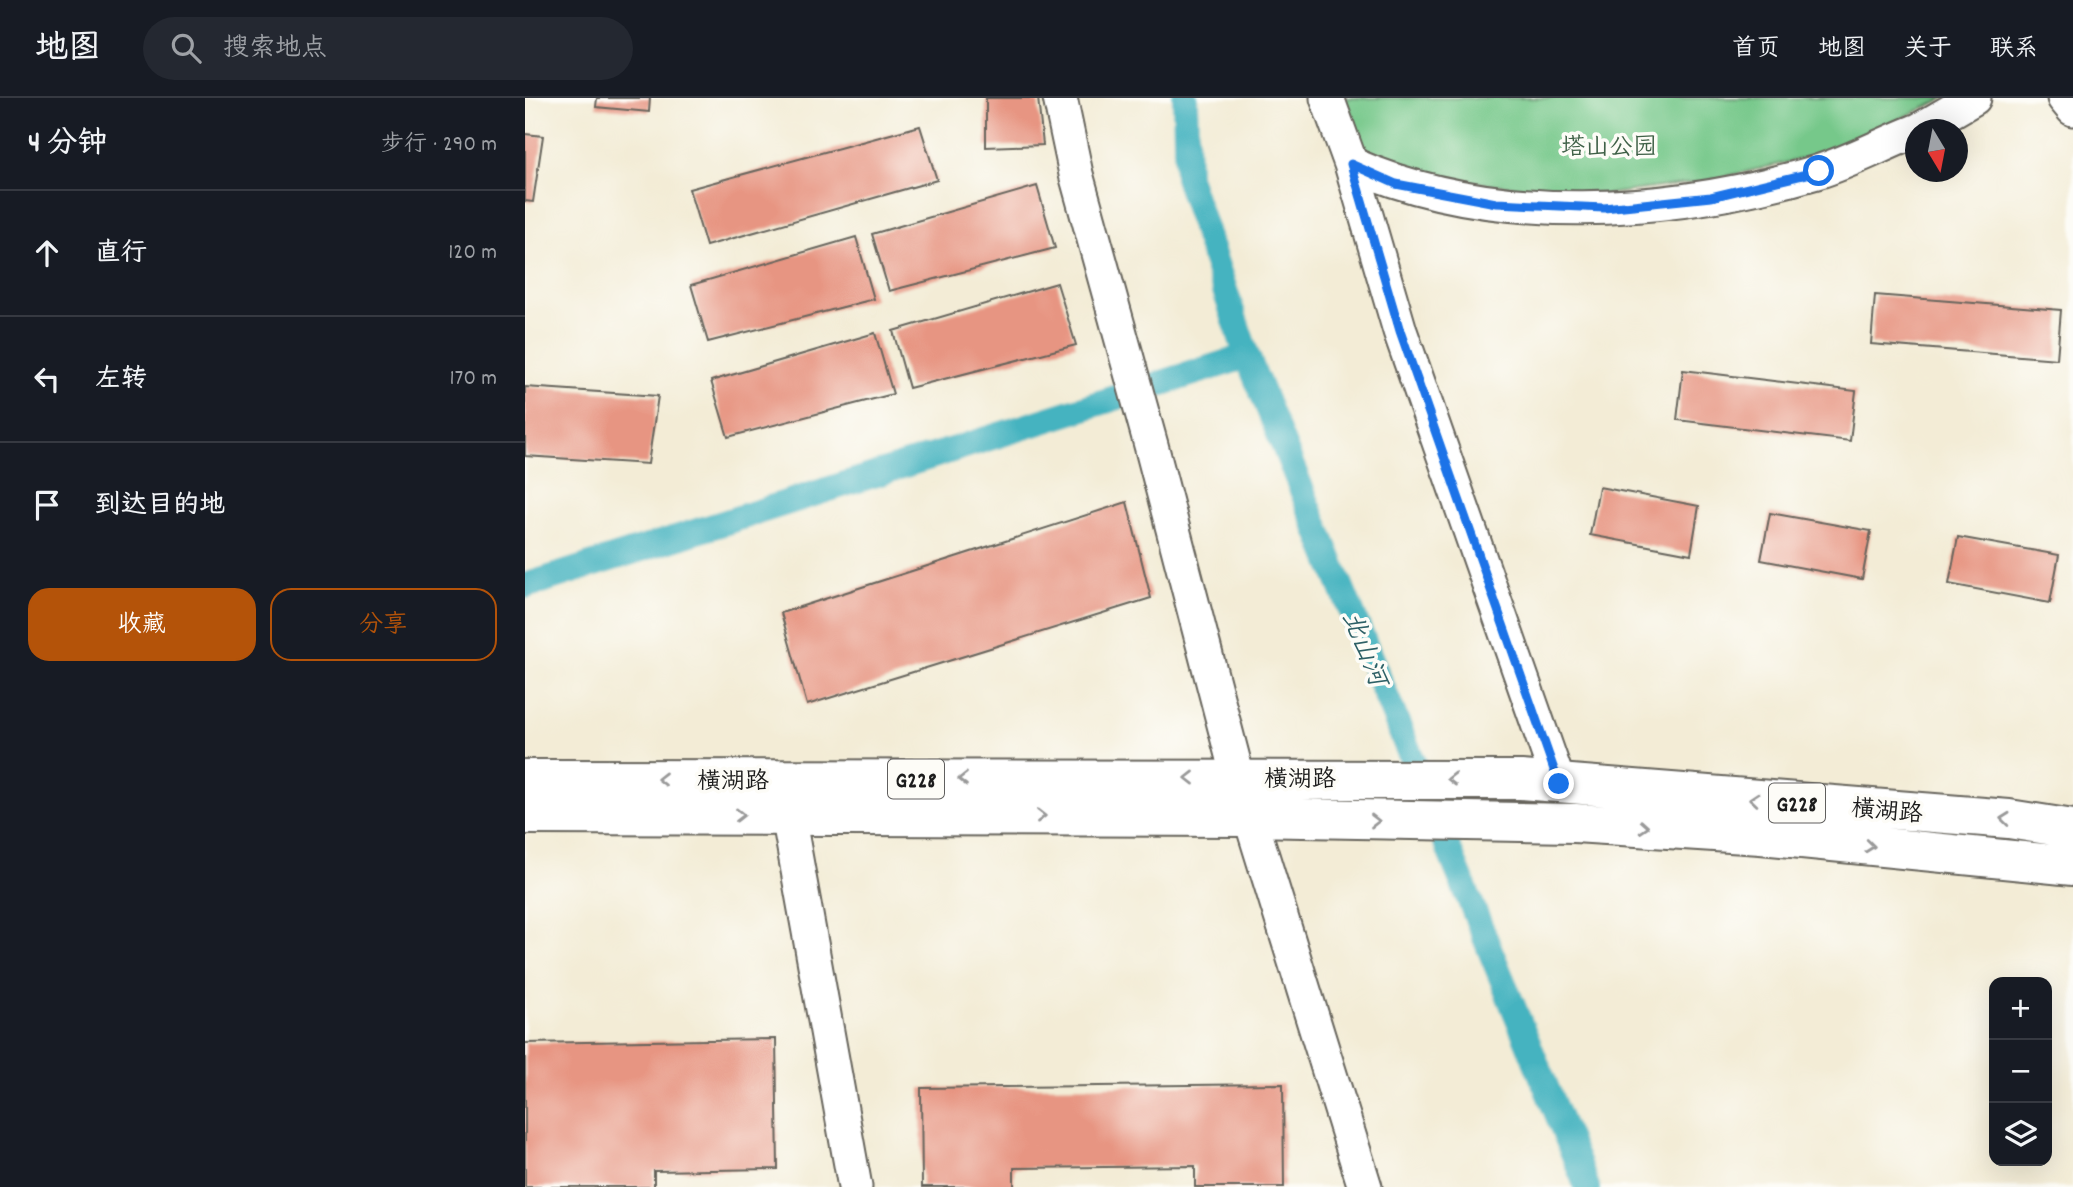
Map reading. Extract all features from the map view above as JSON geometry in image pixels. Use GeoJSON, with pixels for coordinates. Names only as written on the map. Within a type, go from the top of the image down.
{"type":"FeatureCollection","features":[{"type":"Feature","properties":{"kind":"highway","name":"横湖路"},"geometry":{"type":"LineString","coordinates":[[525,779],[1521,780],[2009,819],[2073,829]]}},
{"type":"Feature","properties":{"kind":"highway","name":"横湖路"},"geometry":{"type":"LineString","coordinates":[[525,815],[1251,817],[1307,821],[1576,823],[1761,835],[2073,866]]}},
{"type":"Feature","properties":{"kind":"street"},"geometry":{"type":"LineString","coordinates":[[1060,98],[1076,174],[1151,445],[1238,778],[1365,1187]]}},
{"type":"Feature","properties":{"kind":"street"},"geometry":{"type":"LineString","coordinates":[[1327,98],[1351,164],[1400,331],[1559,784]]}},
{"type":"Feature","properties":{"kind":"street"},"geometry":{"type":"LineString","coordinates":[[1937,119],[1974,98]]}},
{"type":"Feature","properties":{"kind":"street"},"geometry":{"type":"LineString","coordinates":[[2064,98],[2073,109]]}},
{"type":"Feature","properties":{"kind":"street"},"geometry":{"type":"LineString","coordinates":[[1351,164],[1396,184],[1496,203],[1604,208],[1711,197],[1819,171],[1905,135]]}},
{"type":"Feature","properties":{"kind":"street"},"geometry":{"type":"LineString","coordinates":[[788,815],[855,1187]]}},
{"type":"Feature","properties":{"kind":"green space","name":"塔山公园"},"geometry":{"type":"Polygon","coordinates":[[[1345,98],[1946,98],[1820,155],[1706,181],[1595,196],[1437,178],[1365,150],[1345,98]]]}},
{"type":"Feature","properties":{"kind":"building"},"geometry":{"type":"Polygon","coordinates":[[[597,98],[650,98],[649,112],[596,107],[597,98]]]}},
{"type":"Feature","properties":{"kind":"building"},"geometry":{"type":"Polygon","coordinates":[[[986,98],[1038,98],[1043,145],[986,147],[986,98]]]}},
{"type":"Feature","properties":{"kind":"building"},"geometry":{"type":"Polygon","coordinates":[[[920,126],[937,180],[706,246],[689,189],[920,126]]]}},
{"type":"Feature","properties":{"kind":"building"},"geometry":{"type":"Polygon","coordinates":[[[525,134],[543,136],[533,202],[525,201],[525,134]]]}},
{"type":"Feature","properties":{"kind":"building"},"geometry":{"type":"Polygon","coordinates":[[[1037,186],[1055,248],[889,291],[872,234],[1037,186]]]}},
{"type":"Feature","properties":{"kind":"building"},"geometry":{"type":"Polygon","coordinates":[[[856,237],[874,299],[708,342],[691,285],[856,237]]]}},
{"type":"Feature","properties":{"kind":"building"},"geometry":{"type":"Polygon","coordinates":[[[1057,283],[1076,345],[909,388],[893,331],[1057,283]]]}},
{"type":"Feature","properties":{"kind":"building"},"geometry":{"type":"Polygon","coordinates":[[[1875,295],[2061,310],[2057,359],[1871,344],[1875,295]]]}},
{"type":"Feature","properties":{"kind":"building"},"geometry":{"type":"Polygon","coordinates":[[[875,333],[893,394],[728,437],[711,381],[875,333]]]}},
{"type":"Feature","properties":{"kind":"building"},"geometry":{"type":"Polygon","coordinates":[[[1683,370],[1856,391],[1850,441],[1677,420],[1683,370]]]}},
{"type":"Feature","properties":{"kind":"building"},"geometry":{"type":"Polygon","coordinates":[[[525,387],[658,396],[648,464],[525,456],[525,387]]]}},
{"type":"Feature","properties":{"kind":"building"},"geometry":{"type":"Polygon","coordinates":[[[1599,487],[1699,506],[1691,554],[1590,535],[1599,487]]]}},
{"type":"Feature","properties":{"kind":"building"},"geometry":{"type":"Polygon","coordinates":[[[1127,502],[1151,598],[807,705],[781,613],[1127,502]]]}},
{"type":"Feature","properties":{"kind":"building"},"geometry":{"type":"Polygon","coordinates":[[[1770,513],[1871,531],[1862,579],[1761,560],[1770,513]]]}},
{"type":"Feature","properties":{"kind":"building"},"geometry":{"type":"Polygon","coordinates":[[[1958,537],[2059,555],[2050,603],[1949,584],[1958,537]]]}},
{"type":"Feature","properties":{"kind":"building"},"geometry":{"type":"Polygon","coordinates":[[[776,1039],[778,1169],[654,1171],[654,1187],[525,1187],[525,1043],[776,1039]]]}},
{"type":"Feature","properties":{"kind":"building"},"geometry":{"type":"Polygon","coordinates":[[[1283,1084],[1284,1187],[1195,1187],[1195,1166],[1014,1168],[1014,1187],[922,1187],[921,1088],[1283,1084]]]}},
{"type":"Feature","properties":{"kind":"waterway","name":"北山河"},"geometry":{"type":"LineString","coordinates":[[1185,98],[1187,177],[1247,356],[1587,1187]]}},
{"type":"Feature","properties":{"kind":"waterway"},"geometry":{"type":"LineString","coordinates":[[525,586],[1247,356]]}},
{"type":"Feature","properties":{"kind":"route"},"geometry":{"type":"LineString","coordinates":[[1559,784],[1400,331],[1351,164],[1396,184],[1496,203],[1604,208],[1711,197],[1819,171]]}}]}
